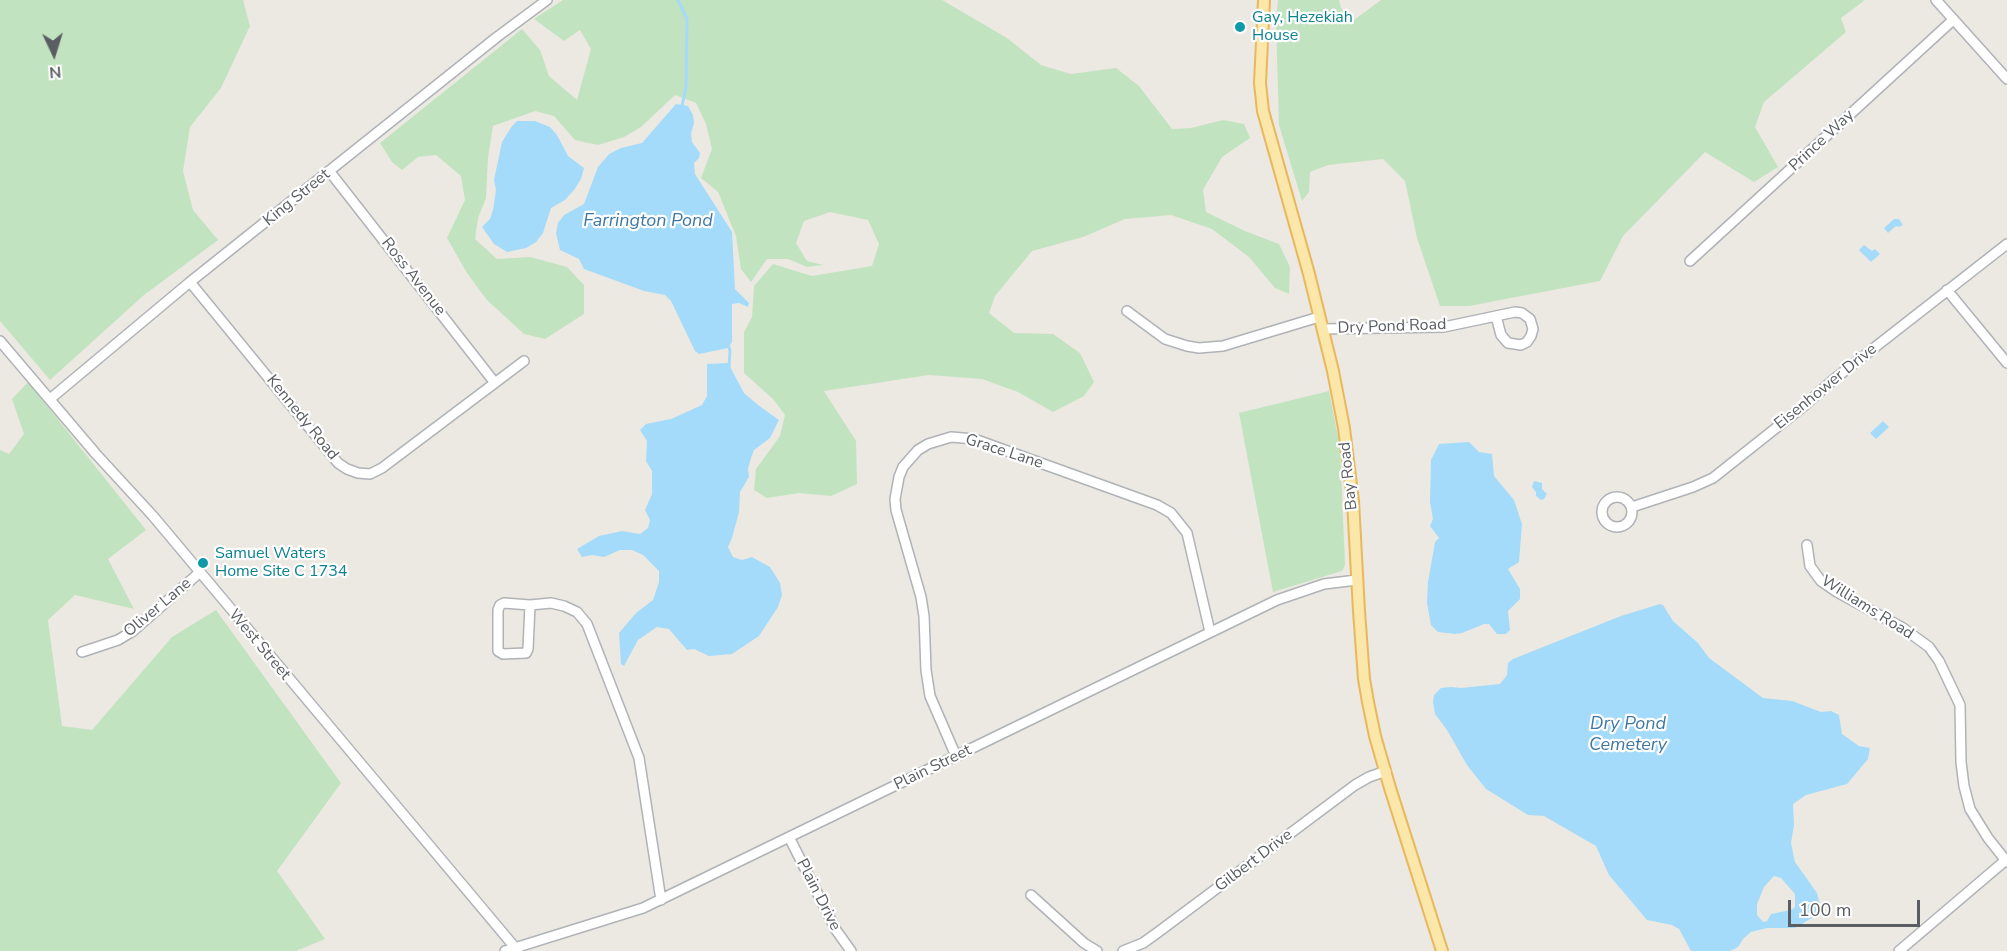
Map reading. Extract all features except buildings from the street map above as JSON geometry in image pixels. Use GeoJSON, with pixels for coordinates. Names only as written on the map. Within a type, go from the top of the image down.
{"type":"FeatureCollection","features":[{"type":"Feature","properties":{"kind":"main road","name":"Bay Road"},"geometry":{"type":"LineString","coordinates":[[1264,0],[1260,83],[1263,111],[1323,329],[1348,450],[1364,679],[1375,736],[1442,951]]}},
{"type":"Feature","properties":{"kind":"street","name":"King Street"},"geometry":{"type":"LineString","coordinates":[[50,399],[190,282],[497,37],[547,0]]}},
{"type":"Feature","properties":{"kind":"street"},"geometry":{"type":"LineString","coordinates":[[1936,0],[2007,79]]}},
{"type":"Feature","properties":{"kind":"street","name":"Prince Way"},"geometry":{"type":"LineString","coordinates":[[1690,261],[1953,20]]}},
{"type":"Feature","properties":{"kind":"street","name":"Ross Avenue"},"geometry":{"type":"LineString","coordinates":[[330,172],[495,383]]}},
{"type":"Feature","properties":{"kind":"street","name":"Eisenhower Drive"},"geometry":{"type":"LineString","coordinates":[[1632,507],[1713,478],[1833,380],[2007,244]]}},
{"type":"Feature","properties":{"kind":"street","name":"Kennedy Road"},"geometry":{"type":"LineString","coordinates":[[190,282],[338,463],[358,473],[370,474],[382,468],[524,361]]}},
{"type":"Feature","properties":{"kind":"street"},"geometry":{"type":"LineString","coordinates":[[1947,290],[2007,363]]}},
{"type":"Feature","properties":{"kind":"street"},"geometry":{"type":"LineString","coordinates":[[1127,311],[1165,339],[1199,348],[1223,346],[1319,317]]}},
{"type":"Feature","properties":{"kind":"street","name":"Dry Pond Road"},"geometry":{"type":"LineString","coordinates":[[1323,329],[1444,327],[1496,316]]}},
{"type":"Feature","properties":{"kind":"street","name":"West Street"},"geometry":{"type":"LineString","coordinates":[[0,341],[101,460],[153,516],[513,950]]}},
{"type":"Feature","properties":{"kind":"street","name":"Grace Lane"},"geometry":{"type":"LineString","coordinates":[[956,756],[930,696],[922,606],[895,499],[898,477],[903,467],[918,450],[928,444],[951,437],[974,439],[1157,505],[1171,513],[1187,533],[1209,632]]}},
{"type":"Feature","properties":{"kind":"street","name":"Williams Road"},"geometry":{"type":"LineString","coordinates":[[1807,545],[1810,566],[1821,581],[1903,628],[1929,647],[1939,661],[1960,705],[1961,762],[1970,809],[1988,838],[2007,861]]}},
{"type":"Feature","properties":{"kind":"street","name":"Oliver Lane"},"geometry":{"type":"LineString","coordinates":[[82,652],[118,640],[133,631],[199,573]]}},
{"type":"Feature","properties":{"kind":"street","name":"Plain Street"},"geometry":{"type":"LineString","coordinates":[[513,950],[627,914],[661,900],[1288,595],[1324,584],[1357,580]]}},
{"type":"Feature","properties":{"kind":"street"},"geometry":{"type":"LineString","coordinates":[[530,605],[526,653],[521,655],[499,653],[497,648],[500,605],[504,603],[530,605],[551,603],[577,612],[587,624],[639,758],[661,900]]}},
{"type":"Feature","properties":{"kind":"street","name":"Gilbert Drive"},"geometry":{"type":"LineString","coordinates":[[1123,951],[1143,943],[1157,933],[1355,785],[1386,771]]}},
{"type":"Feature","properties":{"kind":"street","name":"Plain Drive"},"geometry":{"type":"LineString","coordinates":[[789,837],[836,930],[851,951]]}},
{"type":"Feature","properties":{"kind":"street"},"geometry":{"type":"LineString","coordinates":[[1899,951],[2007,861]]}},
{"type":"Feature","properties":{"kind":"street"},"geometry":{"type":"LineString","coordinates":[[1031,895],[1084,943],[1097,951]]}},
{"type":"Feature","properties":{"kind":"green space"},"geometry":{"type":"Polygon","coordinates":[[[0,0],[243,0],[250,26],[221,88],[190,127],[183,171],[193,210],[218,240],[144,295],[50,380],[0,321],[0,0]]]}},
{"type":"Feature","properties":{"kind":"green space"},"geometry":{"type":"Polygon","coordinates":[[[563,0],[942,0],[1007,38],[1041,65],[1071,74],[1116,68],[1139,86],[1172,129],[1191,128],[1223,120],[1244,124],[1250,138],[1222,157],[1203,190],[1206,212],[1279,244],[1290,267],[1289,294],[1275,288],[1249,257],[1212,229],[1171,215],[1125,219],[1083,237],[1032,251],[995,296],[989,313],[1014,333],[1053,334],[1080,353],[1094,382],[1084,396],[1053,412],[1018,392],[982,379],[929,375],[824,391],[856,441],[857,484],[831,496],[799,493],[767,498],[754,490],[756,469],[780,436],[785,415],[774,400],[744,373],[744,332],[752,317],[754,286],[773,264],[812,276],[872,266],[879,244],[868,220],[830,212],[804,221],[796,243],[807,261],[823,265],[807,267],[788,259],[767,259],[751,282],[741,269],[736,236],[718,192],[701,178],[712,149],[706,124],[696,103],[675,95],[641,127],[624,137],[598,145],[575,140],[554,116],[535,111],[493,126],[488,157],[486,198],[478,218],[475,239],[497,259],[530,257],[567,267],[584,285],[584,314],[545,339],[524,334],[487,300],[467,273],[447,238],[465,200],[461,176],[436,155],[418,157],[402,170],[392,162],[380,143],[522,29],[540,50],[549,76],[577,100],[591,49],[580,30],[564,41],[534,19],[563,0]]]}},
{"type":"Feature","properties":{"kind":"green space"},"geometry":{"type":"Polygon","coordinates":[[[1278,0],[1339,0],[1341,8],[1354,20],[1381,0],[1865,0],[1841,18],[1846,32],[1764,102],[1755,127],[1778,167],[1754,182],[1705,152],[1623,236],[1600,281],[1469,306],[1440,306],[1417,238],[1405,181],[1383,159],[1328,165],[1310,172],[1309,192],[1302,201],[1279,125],[1276,22],[1278,0]]]}},
{"type":"Feature","properties":{"kind":"green space"},"geometry":{"type":"Polygon","coordinates":[[[28,382],[146,530],[108,559],[134,609],[75,595],[48,620],[62,726],[92,730],[172,637],[216,610],[341,783],[277,871],[325,939],[296,951],[0,951],[0,450],[9,454],[24,434],[12,399],[28,382]]]}},
{"type":"Feature","properties":{"kind":"green space"},"geometry":{"type":"Polygon","coordinates":[[[1329,391],[1340,447],[1345,565],[1342,571],[1273,592],[1239,413],[1329,391]]]}},
{"type":"Feature","properties":{"kind":"water","name":"Farrington Pond"},"geometry":{"type":"Polygon","coordinates":[[[676,104],[688,106],[693,115],[692,142],[700,153],[694,163],[695,174],[732,232],[735,289],[749,303],[748,307],[739,303],[732,304],[732,342],[728,348],[699,354],[695,351],[671,301],[665,295],[644,291],[584,269],[579,259],[560,250],[556,233],[558,223],[564,215],[584,204],[598,167],[609,154],[621,148],[642,143],[676,104]]]}},
{"type":"Feature","properties":{"kind":"water"},"geometry":{"type":"Polygon","coordinates":[[[517,121],[535,121],[550,127],[568,156],[584,168],[581,179],[574,190],[565,200],[551,208],[543,233],[536,242],[526,248],[507,252],[494,244],[482,227],[490,219],[493,210],[496,190],[494,180],[502,142],[517,121]]]}},
{"type":"Feature","properties":{"kind":"water"},"geometry":{"type":"Polygon","coordinates":[[[1894,219],[1899,219],[1903,225],[1896,226],[1888,233],[1884,228],[1894,219]]]}},
{"type":"Feature","properties":{"kind":"water"},"geometry":{"type":"Polygon","coordinates":[[[1864,245],[1872,251],[1875,249],[1880,254],[1871,262],[1859,250],[1864,245]]]}},
{"type":"Feature","properties":{"kind":"water"},"geometry":{"type":"Polygon","coordinates":[[[728,363],[744,393],[779,420],[770,438],[754,450],[748,468],[749,477],[740,492],[739,512],[728,547],[733,557],[742,560],[752,557],[770,567],[780,583],[782,595],[778,607],[759,636],[732,654],[709,656],[694,649],[687,650],[669,629],[657,627],[638,640],[624,666],[621,664],[619,633],[636,613],[653,600],[659,582],[659,571],[643,555],[632,550],[620,550],[604,557],[592,555],[582,557],[577,549],[599,536],[622,531],[640,534],[648,528],[650,520],[645,510],[652,494],[652,471],[646,461],[647,441],[640,430],[646,424],[671,419],[702,405],[707,396],[707,364],[728,363]]]}},
{"type":"Feature","properties":{"kind":"water"},"geometry":{"type":"Polygon","coordinates":[[[1883,421],[1889,427],[1876,439],[1870,433],[1883,421]]]}},
{"type":"Feature","properties":{"kind":"water"},"geometry":{"type":"Polygon","coordinates":[[[1469,442],[1479,452],[1492,454],[1494,476],[1514,500],[1522,524],[1519,562],[1508,569],[1520,589],[1520,599],[1508,611],[1510,630],[1506,634],[1497,634],[1489,624],[1455,634],[1438,632],[1431,625],[1427,603],[1428,582],[1435,542],[1439,538],[1430,526],[1433,519],[1430,502],[1431,460],[1439,444],[1469,442]]]}},
{"type":"Feature","properties":{"kind":"water"},"geometry":{"type":"Polygon","coordinates":[[[1534,481],[1542,483],[1542,489],[1547,494],[1544,499],[1541,500],[1536,496],[1532,487],[1534,481]]]}},
{"type":"Feature","properties":{"kind":"water","name":"Dry Pond Cemetery"},"geometry":{"type":"Polygon","coordinates":[[[1663,605],[1673,621],[1698,643],[1709,658],[1763,698],[1792,701],[1821,712],[1831,711],[1839,715],[1842,734],[1859,746],[1870,748],[1868,759],[1847,784],[1806,795],[1793,804],[1794,825],[1791,843],[1795,862],[1817,893],[1822,912],[1795,928],[1767,928],[1751,932],[1738,947],[1730,951],[1691,951],[1679,929],[1672,925],[1647,920],[1609,875],[1596,846],[1544,816],[1528,815],[1486,789],[1467,765],[1435,714],[1434,695],[1441,688],[1500,684],[1507,675],[1508,663],[1513,659],[1621,616],[1663,605]],[[1774,876],[1764,887],[1757,904],[1757,915],[1763,922],[1767,921],[1771,914],[1795,907],[1795,894],[1781,878],[1774,876]]]}},
{"type":"Feature","properties":{"kind":"waterway"},"geometry":{"type":"LineString","coordinates":[[678,0],[687,19],[686,87],[682,106]]}},
{"type":"Feature","properties":{"kind":"waterway"},"geometry":{"type":"LineString","coordinates":[[728,345],[729,368]]}},
{"type":"Feature","properties":{"kind":"place","name":"Gay, Hezekiah House"},"geometry":{"type":"Point","coordinates":[1240,27]}},
{"type":"Feature","properties":{"kind":"place","name":"Samuel Waters Home Site C 1734"},"geometry":{"type":"Point","coordinates":[203,563]}}]}
